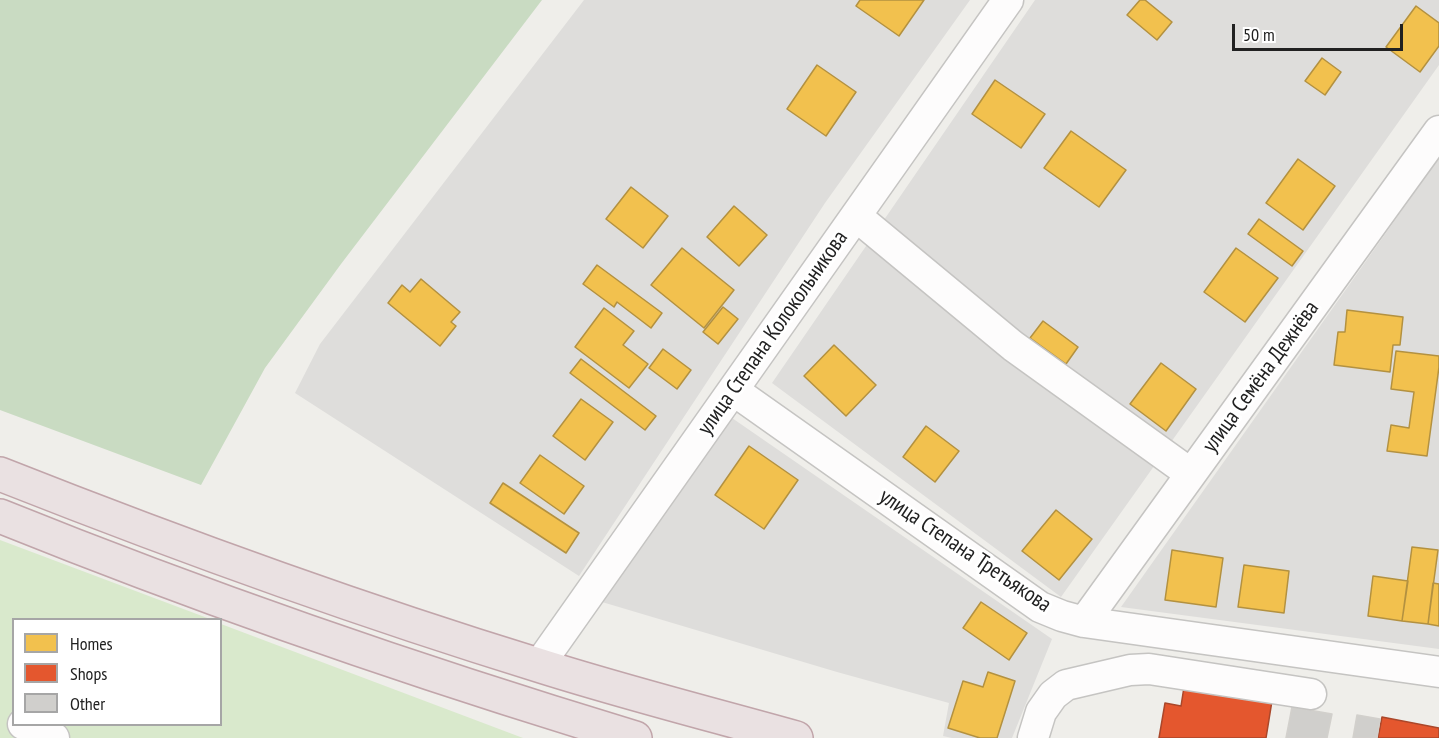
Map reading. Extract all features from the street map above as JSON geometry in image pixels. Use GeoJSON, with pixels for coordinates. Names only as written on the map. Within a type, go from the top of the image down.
{"type":"FeatureCollection","features":[{"type":"Feature","properties":{"kind":"highway"},"geometry":{"type":"LineString","coordinates":[[0,474],[186,545],[335,598],[539,665],[796,738]]}},
{"type":"Feature","properties":{"kind":"highway"},"geometry":{"type":"LineString","coordinates":[[0,516],[168,582],[324,637],[519,703],[635,738]]}},
{"type":"Feature","properties":{"kind":"street","name":"улица Степана Колокольникова"},"geometry":{"type":"LineString","coordinates":[[539,665],[1008,0]]}},
{"type":"Feature","properties":{"kind":"street","name":"улица Семёна Дежнёва"},"geometry":{"type":"LineString","coordinates":[[1084,622],[1439,131]]}},
{"type":"Feature","properties":{"kind":"street"},"geometry":{"type":"LineString","coordinates":[[856,216],[1013,346],[1191,474]]}},
{"type":"Feature","properties":{"kind":"street","name":"улица Степана Третьякова"},"geometry":{"type":"LineString","coordinates":[[733,390],[1040,607],[1062,616],[1084,622],[1439,672]]}},
{"type":"Feature","properties":{"kind":"street"},"geometry":{"type":"LineString","coordinates":[[1034,738],[1041,712],[1053,695],[1066,685],[1130,670],[1149,669],[1311,694]]}},
{"type":"Feature","properties":{"kind":"street"},"geometry":{"type":"LineString","coordinates":[[27,726],[54,738]]}},
{"type":"Feature","properties":{"kind":"shaded area"},"geometry":{"type":"Polygon","coordinates":[[[584,0],[970,0],[825,203],[579,576],[295,393],[320,344],[584,0]]]}},
{"type":"Feature","properties":{"kind":"shaded area"},"geometry":{"type":"Polygon","coordinates":[[[1035,0],[1439,0],[1439,65],[1061,597],[772,383],[1035,0]]]}},
{"type":"Feature","properties":{"kind":"shaded area"},"geometry":{"type":"Polygon","coordinates":[[[1439,158],[1439,649],[1121,607],[1439,158]]]}},
{"type":"Feature","properties":{"kind":"shaded area"},"geometry":{"type":"Polygon","coordinates":[[[732,418],[1052,639],[1012,738],[943,736],[949,703],[602,602],[732,418]]]}},
{"type":"Feature","properties":{"kind":"green space"},"geometry":{"type":"Polygon","coordinates":[[[0,0],[542,0],[341,264],[265,368],[201,485],[0,410],[0,0]]]}},
{"type":"Feature","properties":{"kind":"green space"},"geometry":{"type":"Polygon","coordinates":[[[0,540],[207,618],[12,618],[12,726],[222,726],[222,624],[523,738],[0,738],[0,540]]]}},
{"type":"Feature","properties":{"kind":"building: Homes"},"geometry":{"type":"Polygon","coordinates":[[[860,0],[924,0],[899,36],[856,6],[860,0]]]}},
{"type":"Feature","properties":{"kind":"building: Homes"},"geometry":{"type":"Polygon","coordinates":[[[1140,0],[1145,0],[1172,22],[1157,40],[1127,15],[1140,0]]]}},
{"type":"Feature","properties":{"kind":"building: Homes"},"geometry":{"type":"Polygon","coordinates":[[[1416,6],[1439,23],[1439,46],[1420,72],[1386,47],[1416,6]]]}},
{"type":"Feature","properties":{"kind":"building: Homes"},"geometry":{"type":"Polygon","coordinates":[[[1322,58],[1341,72],[1325,95],[1305,81],[1322,58]]]}},
{"type":"Feature","properties":{"kind":"building: Homes"},"geometry":{"type":"Polygon","coordinates":[[[817,65],[856,92],[826,136],[787,109],[817,65]]]}},
{"type":"Feature","properties":{"kind":"building: Homes"},"geometry":{"type":"Polygon","coordinates":[[[995,80],[1045,114],[1021,148],[972,114],[995,80]]]}},
{"type":"Feature","properties":{"kind":"building: Homes"},"geometry":{"type":"Polygon","coordinates":[[[1071,131],[1126,170],[1099,207],[1044,168],[1071,131]]]}},
{"type":"Feature","properties":{"kind":"building: Homes"},"geometry":{"type":"Polygon","coordinates":[[[1298,159],[1335,186],[1303,230],[1266,203],[1298,159]]]}},
{"type":"Feature","properties":{"kind":"building: Homes"},"geometry":{"type":"Polygon","coordinates":[[[631,187],[668,216],[643,248],[606,219],[631,187]]]}},
{"type":"Feature","properties":{"kind":"building: Homes"},"geometry":{"type":"Polygon","coordinates":[[[734,206],[767,235],[739,266],[707,237],[734,206]]]}},
{"type":"Feature","properties":{"kind":"building: Homes"},"geometry":{"type":"Polygon","coordinates":[[[1259,219],[1303,251],[1292,266],[1248,234],[1259,219]]]}},
{"type":"Feature","properties":{"kind":"building: Homes"},"geometry":{"type":"Polygon","coordinates":[[[682,248],[734,290],[704,328],[651,285],[682,248]]]}},
{"type":"Feature","properties":{"kind":"building: Homes"},"geometry":{"type":"Polygon","coordinates":[[[1236,248],[1278,278],[1245,322],[1204,292],[1236,248]]]}},
{"type":"Feature","properties":{"kind":"building: Homes"},"geometry":{"type":"Polygon","coordinates":[[[597,265],[662,313],[651,328],[617,302],[614,307],[583,284],[597,265]]]}},
{"type":"Feature","properties":{"kind":"building: Homes"},"geometry":{"type":"Polygon","coordinates":[[[421,279],[460,312],[451,322],[456,326],[440,346],[388,303],[402,285],[410,292],[421,279]]]}},
{"type":"Feature","properties":{"kind":"building: Homes"},"geometry":{"type":"Polygon","coordinates":[[[723,307],[738,319],[718,344],[703,332],[723,307]]]}},
{"type":"Feature","properties":{"kind":"building: Homes"},"geometry":{"type":"Polygon","coordinates":[[[604,308],[634,331],[623,345],[648,364],[629,388],[575,347],[604,308]]]}},
{"type":"Feature","properties":{"kind":"building: Homes"},"geometry":{"type":"Polygon","coordinates":[[[1347,310],[1403,317],[1400,345],[1393,345],[1390,372],[1334,365],[1338,332],[1345,332],[1347,310]]]}},
{"type":"Feature","properties":{"kind":"building: Homes"},"geometry":{"type":"Polygon","coordinates":[[[1043,321],[1078,347],[1066,364],[1030,338],[1043,321]]]}},
{"type":"Feature","properties":{"kind":"building: Homes"},"geometry":{"type":"Polygon","coordinates":[[[834,345],[876,385],[846,416],[804,376],[834,345]]]}},
{"type":"Feature","properties":{"kind":"building: Homes"},"geometry":{"type":"Polygon","coordinates":[[[663,349],[691,370],[677,389],[649,368],[663,349]]]}},
{"type":"Feature","properties":{"kind":"building: Homes"},"geometry":{"type":"Polygon","coordinates":[[[1396,351],[1439,356],[1427,456],[1387,451],[1391,425],[1409,428],[1414,392],[1391,389],[1396,351]]]}},
{"type":"Feature","properties":{"kind":"building: Homes"},"geometry":{"type":"Polygon","coordinates":[[[581,359],[656,416],[645,430],[570,373],[581,359]]]}},
{"type":"Feature","properties":{"kind":"building: Homes"},"geometry":{"type":"Polygon","coordinates":[[[1161,363],[1196,389],[1166,431],[1130,404],[1161,363]]]}},
{"type":"Feature","properties":{"kind":"building: Homes"},"geometry":{"type":"Polygon","coordinates":[[[581,399],[613,422],[585,460],[553,436],[581,399]]]}},
{"type":"Feature","properties":{"kind":"building: Homes"},"geometry":{"type":"Polygon","coordinates":[[[926,426],[959,451],[935,482],[903,457],[926,426]]]}},
{"type":"Feature","properties":{"kind":"building: Homes"},"geometry":{"type":"Polygon","coordinates":[[[749,446],[798,480],[764,529],[715,495],[749,446]]]}},
{"type":"Feature","properties":{"kind":"building: Homes"},"geometry":{"type":"Polygon","coordinates":[[[540,455],[584,486],[564,514],[520,483],[540,455]]]}},
{"type":"Feature","properties":{"kind":"building: Homes"},"geometry":{"type":"Polygon","coordinates":[[[503,483],[579,533],[566,553],[490,503],[503,483]]]}},
{"type":"Feature","properties":{"kind":"building: Homes"},"geometry":{"type":"Polygon","coordinates":[[[1056,510],[1092,539],[1059,580],[1022,551],[1056,510]]]}},
{"type":"Feature","properties":{"kind":"building: Homes"},"geometry":{"type":"Polygon","coordinates":[[[1412,547],[1438,550],[1428,624],[1402,621],[1412,547]]]}},
{"type":"Feature","properties":{"kind":"building: Homes"},"geometry":{"type":"Polygon","coordinates":[[[1172,550],[1223,558],[1216,607],[1165,600],[1172,550]]]}},
{"type":"Feature","properties":{"kind":"building: Homes"},"geometry":{"type":"Polygon","coordinates":[[[1244,565],[1289,571],[1284,613],[1238,607],[1244,565]]]}},
{"type":"Feature","properties":{"kind":"building: Homes"},"geometry":{"type":"Polygon","coordinates":[[[1373,576],[1408,581],[1402,621],[1368,616],[1373,576]]]}},
{"type":"Feature","properties":{"kind":"building: Homes"},"geometry":{"type":"Polygon","coordinates":[[[1433,583],[1439,584],[1439,626],[1428,624],[1433,583]]]}},
{"type":"Feature","properties":{"kind":"building: Homes"},"geometry":{"type":"Polygon","coordinates":[[[981,602],[1027,633],[1009,660],[963,628],[981,602]]]}},
{"type":"Feature","properties":{"kind":"building: Homes"},"geometry":{"type":"Polygon","coordinates":[[[988,672],[1015,681],[997,738],[980,738],[948,728],[963,681],[983,687],[988,672]]]}},
{"type":"Feature","properties":{"kind":"building: Shops"},"geometry":{"type":"Polygon","coordinates":[[[1184,687],[1272,701],[1266,738],[1159,738],[1165,703],[1181,706],[1184,687]]]}},
{"type":"Feature","properties":{"kind":"building: Shops"},"geometry":{"type":"Polygon","coordinates":[[[1382,717],[1439,728],[1439,738],[1378,738],[1382,717]]]}},
{"type":"Feature","properties":{"kind":"building: Other"},"geometry":{"type":"Polygon","coordinates":[[[1292,707],[1332,714],[1327,738],[1286,738],[1292,707]]]}},
{"type":"Feature","properties":{"kind":"building: Other"},"geometry":{"type":"Polygon","coordinates":[[[1357,715],[1380,719],[1377,738],[1353,738],[1357,715]]]}}]}
